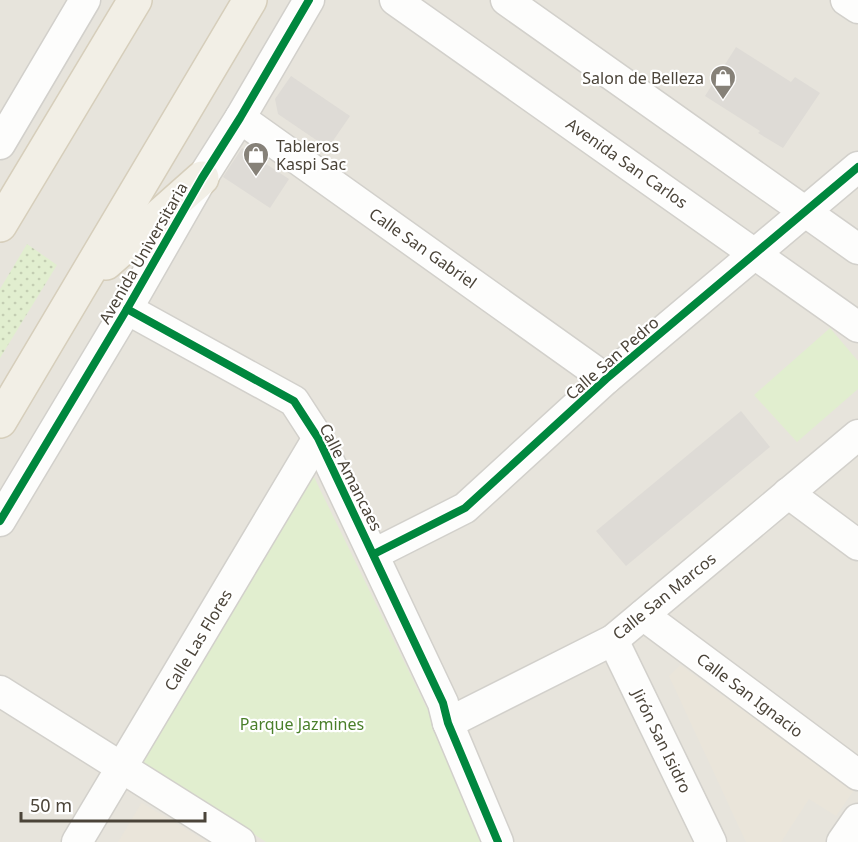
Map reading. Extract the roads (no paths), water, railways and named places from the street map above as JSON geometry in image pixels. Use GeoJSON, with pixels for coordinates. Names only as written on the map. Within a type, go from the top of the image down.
{"type":"FeatureCollection","features":[{"type":"Feature","properties":{"kind":"main road"},"geometry":{"type":"LineString","coordinates":[[0,225],[135,0]]}},
{"type":"Feature","properties":{"kind":"main road"},"geometry":{"type":"LineString","coordinates":[[0,421],[250,0]]}},
{"type":"Feature","properties":{"kind":"main road"},"geometry":{"type":"LineString","coordinates":[[82,284],[202,178]]}},
{"type":"Feature","properties":{"kind":"street"},"geometry":{"type":"LineString","coordinates":[[0,144],[85,0]]}},
{"type":"Feature","properties":{"kind":"street","name":"Avenida Universitaria"},"geometry":{"type":"LineString","coordinates":[[0,520],[309,0]]}},
{"type":"Feature","properties":{"kind":"street","name":"Avenida San Carlos"},"geometry":{"type":"LineString","coordinates":[[395,0],[858,327]]}},
{"type":"Feature","properties":{"kind":"street"},"geometry":{"type":"LineString","coordinates":[[506,0],[858,249]]}},
{"type":"Feature","properties":{"kind":"street"},"geometry":{"type":"LineString","coordinates":[[846,0],[858,8]]}},
{"type":"Feature","properties":{"kind":"street","name":"Calle San Gabriel"},"geometry":{"type":"LineString","coordinates":[[240,118],[606,379]]}},
{"type":"Feature","properties":{"kind":"street","name":"Calle San Pedro"},"geometry":{"type":"LineString","coordinates":[[374,554],[465,508],[606,379],[858,167]]}},
{"type":"Feature","properties":{"kind":"street","name":"Calle Amancaes"},"geometry":{"type":"LineString","coordinates":[[127,309],[294,401],[318,438],[443,703],[448,723],[498,842]]}},
{"type":"Feature","properties":{"kind":"street","name":"Calle San Marcos"},"geometry":{"type":"LineString","coordinates":[[448,723],[613,639],[858,435]]}},
{"type":"Feature","properties":{"kind":"street","name":"Calle Las Flores"},"geometry":{"type":"LineString","coordinates":[[77,842],[318,438]]}},
{"type":"Feature","properties":{"kind":"street"},"geometry":{"type":"LineString","coordinates":[[788,493],[858,545]]}},
{"type":"Feature","properties":{"kind":"street","name":"Calle San Ignacio"},"geometry":{"type":"LineString","coordinates":[[643,615],[858,776]]}},
{"type":"Feature","properties":{"kind":"street","name":"Jirón San Isidro"},"geometry":{"type":"LineString","coordinates":[[613,639],[711,842]]}},
{"type":"Feature","properties":{"kind":"street"},"geometry":{"type":"LineString","coordinates":[[0,691],[240,842]]}},
{"type":"Feature","properties":{"kind":"street"},"geometry":{"type":"LineString","coordinates":[[842,842],[858,819]]}},
{"type":"Feature","properties":{"kind":"place","name":"Salon de Belleza"},"geometry":{"type":"Point","coordinates":[723,101]}},
{"type":"Feature","properties":{"kind":"place","name":"Tableros Kaspi Sac"},"geometry":{"type":"Point","coordinates":[256,178]}},
{"type":"Feature","properties":{"kind":"park label","name":"Parque Jazmines"},"geometry":{"type":"Point","coordinates":[302,724]}}]}
